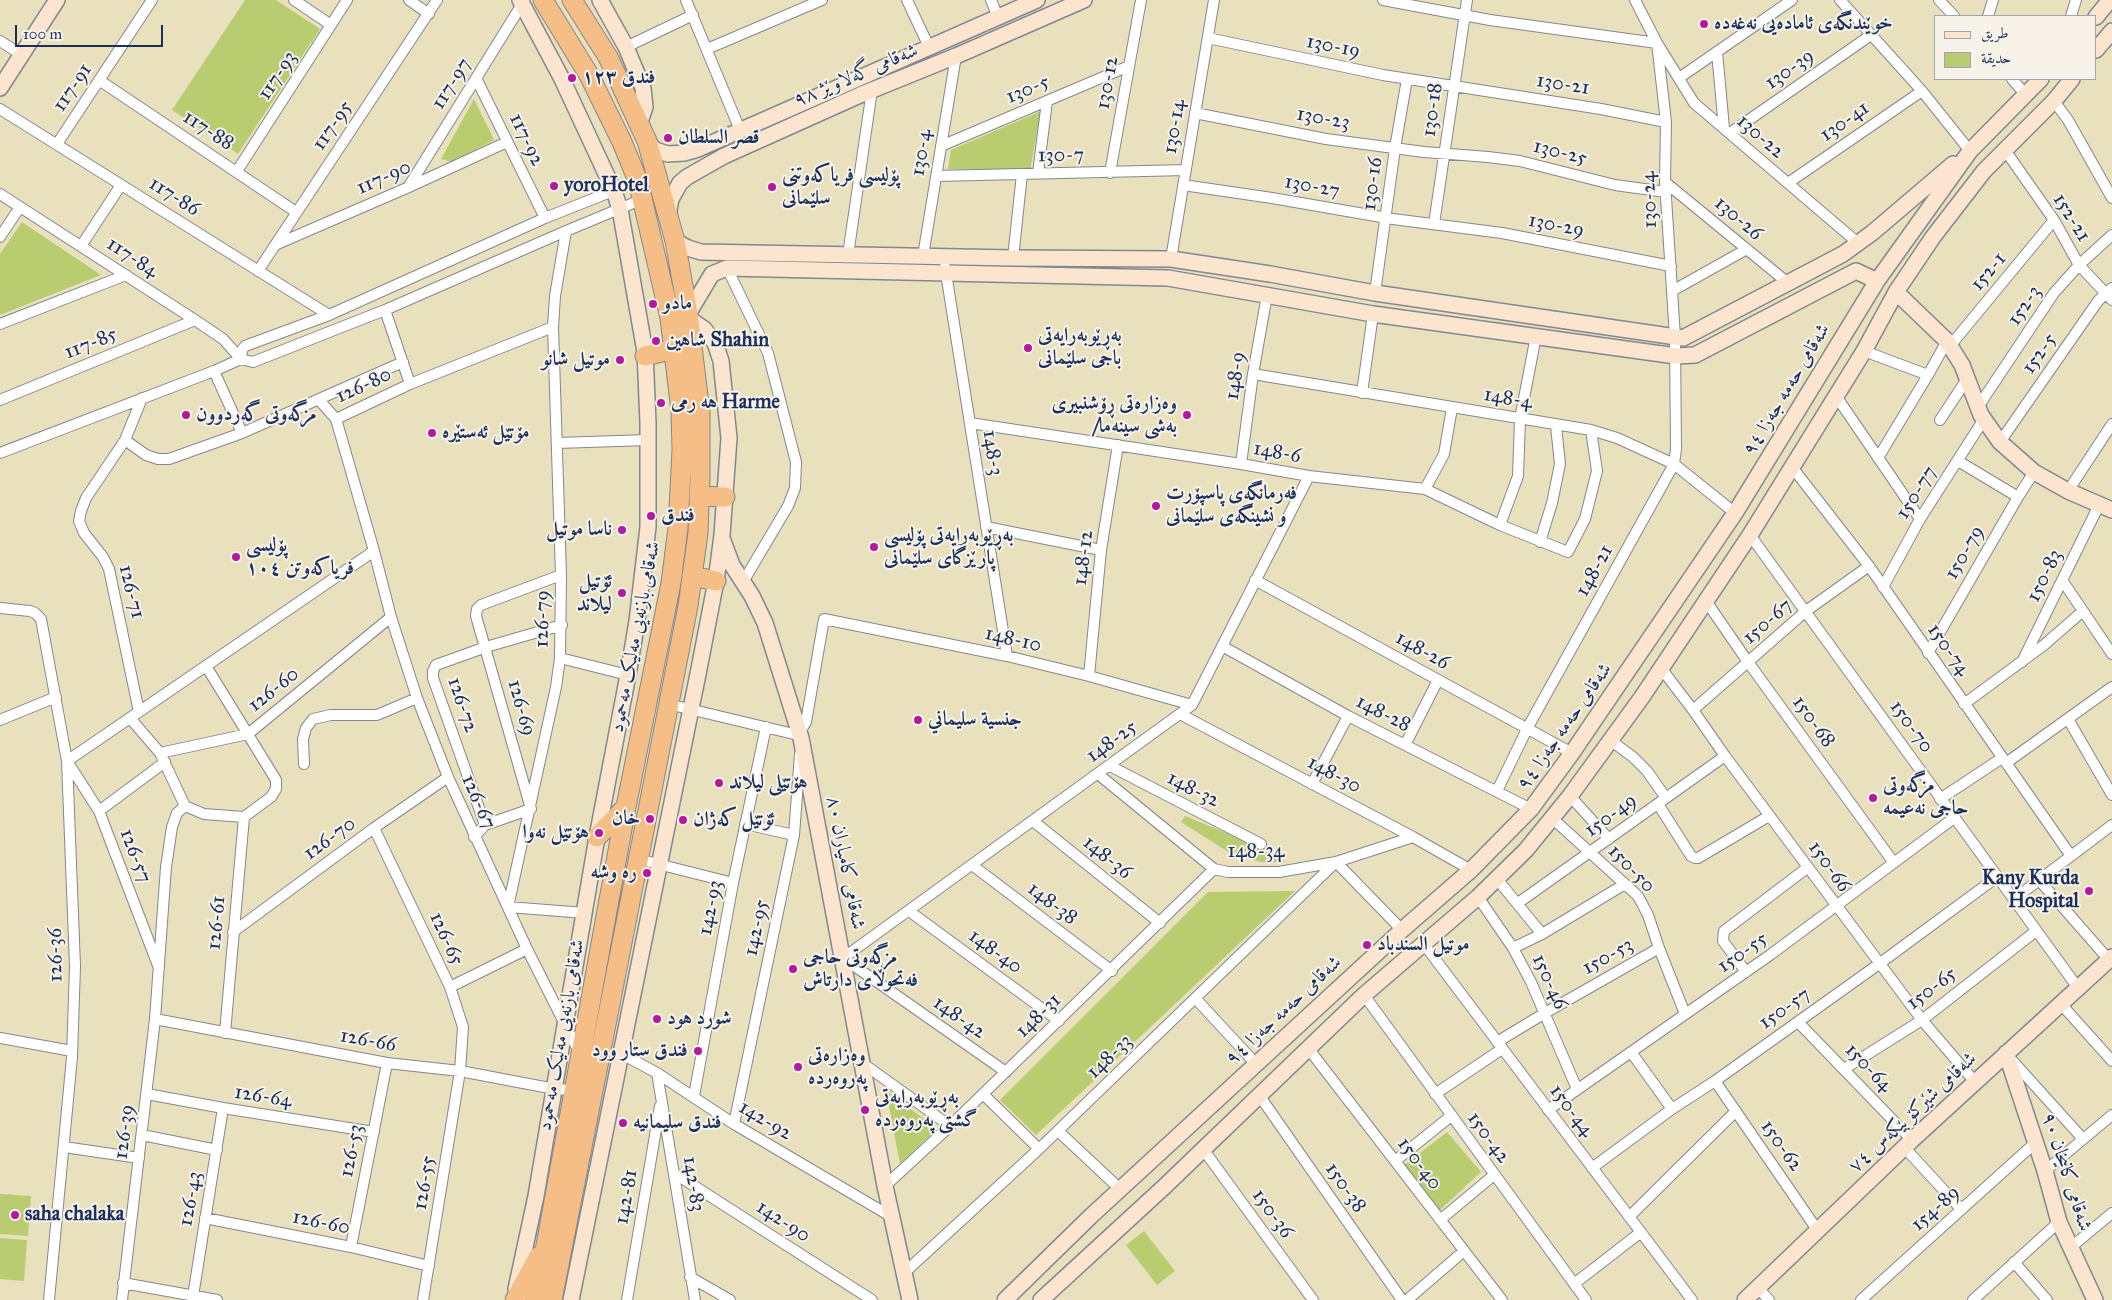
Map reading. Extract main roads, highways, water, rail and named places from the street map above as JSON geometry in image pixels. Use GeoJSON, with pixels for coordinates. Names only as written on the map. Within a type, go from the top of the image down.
{"type":"FeatureCollection","features":[{"type":"Feature","properties":{"kind":"highway","name":"شەقامی بازنەیی مەلیک مەحمود"},"geometry":{"type":"LineString","coordinates":[[536,1300],[549,1238],[580,1055],[626,807],[672,583],[676,554],[682,450],[681,412],[670,318],[640,190],[622,142],[588,75],[543,0]]}},
{"type":"Feature","properties":{"kind":"highway","name":"شەقامی بازنەیی مەلیک مەحمود"},"geometry":{"type":"LineString","coordinates":[[552,1300],[691,581],[695,557],[699,496],[700,412],[688,316],[675,241],[643,133],[608,57],[572,0]]}},
{"type":"Feature","properties":{"kind":"highway"},"geometry":{"type":"LineString","coordinates":[[645,356],[674,349]]}},
{"type":"Feature","properties":{"kind":"highway"},"geometry":{"type":"LineString","coordinates":[[699,496],[725,497]]}},
{"type":"Feature","properties":{"kind":"highway"},"geometry":{"type":"LineString","coordinates":[[676,554],[685,558],[695,557]]}},
{"type":"Feature","properties":{"kind":"highway"},"geometry":{"type":"LineString","coordinates":[[672,583],[681,581],[716,581]]}},
{"type":"Feature","properties":{"kind":"highway"},"geometry":{"type":"LineString","coordinates":[[597,837],[626,807]]}},
{"type":"Feature","properties":{"kind":"highway"},"geometry":{"type":"LineString","coordinates":[[515,1300],[549,1238]]}},
{"type":"Feature","properties":{"kind":"main road"},"geometry":{"type":"LineString","coordinates":[[0,88],[58,0]]}},
{"type":"Feature","properties":{"kind":"main road"},"geometry":{"type":"LineString","coordinates":[[600,0],[626,47],[645,94],[643,133]]}},
{"type":"Feature","properties":{"kind":"main road","name":"شەقامی گەلاوێژ ٩٨"},"geometry":{"type":"LineString","coordinates":[[643,133],[653,149],[660,152],[678,154],[698,149],[1036,0]]}},
{"type":"Feature","properties":{"kind":"main road","name":"شەقامی گەلاوێژ ٩٨"},"geometry":{"type":"LineString","coordinates":[[668,216],[675,191],[687,177],[724,156],[866,92],[956,56],[1084,0]]}},
{"type":"Feature","properties":{"kind":"main road"},"geometry":{"type":"LineString","coordinates":[[2097,16],[2110,0]]}},
{"type":"Feature","properties":{"kind":"main road"},"geometry":{"type":"LineString","coordinates":[[515,1300],[536,1196],[597,837],[628,675],[646,561],[648,527],[648,440],[645,356],[620,209],[614,191],[562,79],[522,1]]}},
{"type":"Feature","properties":{"kind":"main road"},"geometry":{"type":"LineString","coordinates":[[1021,7],[1028,14],[1024,26]]}},
{"type":"Feature","properties":{"kind":"main road"},"geometry":{"type":"LineString","coordinates":[[2097,49],[2112,31]]}},
{"type":"Feature","properties":{"kind":"main road"},"geometry":{"type":"LineString","coordinates":[[855,79],[853,89],[866,92]]}},
{"type":"Feature","properties":{"kind":"main road","name":"شەقامی حەمە جەزا ٩٤"},"geometry":{"type":"LineString","coordinates":[[1005,1300],[1120,1189],[1402,930],[1471,870],[1531,809],[1572,753],[1735,513],[1877,281],[1970,150],[2040,80]]}},
{"type":"Feature","properties":{"kind":"main road"},"geometry":{"type":"LineString","coordinates":[[1041,1300],[1204,1149],[1364,995],[1478,897],[1526,850],[1570,796],[1610,740],[1661,668],[1750,535],[1864,351],[1896,292],[1933,237],[1984,171],[2054,101],[2071,80]]}},
{"type":"Feature","properties":{"kind":"main road"},"geometry":{"type":"LineString","coordinates":[[675,241],[701,252],[1171,259],[1375,293],[1684,338],[1843,254],[1970,150]]}},
{"type":"Feature","properties":{"kind":"main road"},"geometry":{"type":"LineString","coordinates":[[571,1300],[716,581],[722,535],[729,438],[722,361],[715,344],[704,329],[688,316],[712,274],[727,268],[1168,278],[1373,314],[1676,356],[1695,355],[1856,271],[1877,281]]}},
{"type":"Feature","properties":{"kind":"main road"},"geometry":{"type":"LineString","coordinates":[[1896,292],[1949,344],[1962,364],[1981,413],[2000,442],[2034,472],[2106,508]]}},
{"type":"Feature","properties":{"kind":"main road"},"geometry":{"type":"LineString","coordinates":[[1791,423],[1810,437]]}},
{"type":"Feature","properties":{"kind":"main road","name":"شەقامی کامیاران ٨٠"},"geometry":{"type":"LineString","coordinates":[[722,535],[727,556],[743,582],[764,624],[800,736],[885,1186],[910,1300]]}},
{"type":"Feature","properties":{"kind":"main road"},"geometry":{"type":"LineString","coordinates":[[1509,832],[1526,850]]}},
{"type":"Feature","properties":{"kind":"main road","name":"شەقامی شێرکۆ بێکەس ٧٤"},"geometry":{"type":"LineString","coordinates":[[1745,1300],[1908,1143],[2110,959]]}},
{"type":"Feature","properties":{"kind":"main road","name":"شەقامی کانیخان ٩٠"},"geometry":{"type":"LineString","coordinates":[[2006,1053],[2034,1143],[2045,1171],[2059,1222],[2095,1300]]}},
{"type":"Feature","properties":{"kind":"place","name":"خوێندنگەی ئامادەیی نەغەدە"},"geometry":{"type":"Point","coordinates":[1704,24]}},
{"type":"Feature","properties":{"kind":"place","name":"فندق ١٢٣"},"geometry":{"type":"Point","coordinates":[572,78]}},
{"type":"Feature","properties":{"kind":"place","name":"قصر السلطان"},"geometry":{"type":"Point","coordinates":[668,138]}},
{"type":"Feature","properties":{"kind":"place","name":"yoroHotel"},"geometry":{"type":"Point","coordinates":[554,186]}},
{"type":"Feature","properties":{"kind":"place","name":"پۆلیسی فریاکەوتنی سلێمانی"},"geometry":{"type":"Point","coordinates":[772,187]}},
{"type":"Feature","properties":{"kind":"place","name":"مادو"},"geometry":{"type":"Point","coordinates":[653,304]}},
{"type":"Feature","properties":{"kind":"place","name":"شاهین Shahin"},"geometry":{"type":"Point","coordinates":[656,341]}},
{"type":"Feature","properties":{"kind":"place","name":"بەڕێوبەرایەتی باجی سلێمانی"},"geometry":{"type":"Point","coordinates":[1028,348]}},
{"type":"Feature","properties":{"kind":"place","name":"موتيل شانو"},"geometry":{"type":"Point","coordinates":[620,360]}},
{"type":"Feature","properties":{"kind":"place","name":"هه رمی Harme"},"geometry":{"type":"Point","coordinates":[661,403]}},
{"type":"Feature","properties":{"kind":"place","name":"مزگەوتی گەردوون"},"geometry":{"type":"Point","coordinates":[186,415]}},
{"type":"Feature","properties":{"kind":"place","name":"وە‌زارە‌تی ڕۆشنبیری /بە‌شی سینە‌ما"},"geometry":{"type":"Point","coordinates":[1187,415]}},
{"type":"Feature","properties":{"kind":"place","name":"مۆتێل ئەستێرە"},"geometry":{"type":"Point","coordinates":[432,433]}},
{"type":"Feature","properties":{"kind":"place","name":"فەرمانگەی پاسپۆرت و نشینگەی سلێمانی"},"geometry":{"type":"Point","coordinates":[1156,506]}},
{"type":"Feature","properties":{"kind":"place","name":"فندق"},"geometry":{"type":"Point","coordinates":[651,516]}},
{"type":"Feature","properties":{"kind":"place","name":"ناسا موتيل"},"geometry":{"type":"Point","coordinates":[622,530]}},
{"type":"Feature","properties":{"kind":"place","name":"بەڕێوبەرایەتی پۆلیسی پارێزگای سلێمانی"},"geometry":{"type":"Point","coordinates":[874,547]}},
{"type":"Feature","properties":{"kind":"place","name":"پۆلیسی فریاکەوتن ١٠٤"},"geometry":{"type":"Point","coordinates":[236,557]}},
{"type":"Feature","properties":{"kind":"place","name":"ئۆتیل لیلاند"},"geometry":{"type":"Point","coordinates":[622,593]}},
{"type":"Feature","properties":{"kind":"place","name":"جنسية سليماني"},"geometry":{"type":"Point","coordinates":[918,720]}},
{"type":"Feature","properties":{"kind":"place","name":"هۆتێلی لیلاند"},"geometry":{"type":"Point","coordinates":[719,783]}},
{"type":"Feature","properties":{"kind":"place","name":"مزگەوتی حاجی نەعیمە"},"geometry":{"type":"Point","coordinates":[1873,798]}},
{"type":"Feature","properties":{"kind":"place","name":"خان"},"geometry":{"type":"Point","coordinates":[650,819]}},
{"type":"Feature","properties":{"kind":"place","name":"ئۆتێل کەژان"},"geometry":{"type":"Point","coordinates":[683,820]}},
{"type":"Feature","properties":{"kind":"place","name":"هۆتێل نەوا"},"geometry":{"type":"Point","coordinates":[599,833]}},
{"type":"Feature","properties":{"kind":"place","name":"ره وشه"},"geometry":{"type":"Point","coordinates":[647,873]}},
{"type":"Feature","properties":{"kind":"place","name":"Kany Kurda Hospital"},"geometry":{"type":"Point","coordinates":[2089,891]}},
{"type":"Feature","properties":{"kind":"place","name":"موتيل السندباد"},"geometry":{"type":"Point","coordinates":[1367,945]}},
{"type":"Feature","properties":{"kind":"place","name":"مزگەوتی حاجی فەتحوڵای دارتاش"},"geometry":{"type":"Point","coordinates":[793,969]}},
{"type":"Feature","properties":{"kind":"place","name":"شورد هود"},"geometry":{"type":"Point","coordinates":[657,1019]}},
{"type":"Feature","properties":{"kind":"place","name":"فندق ستار وود"},"geometry":{"type":"Point","coordinates":[698,1051]}},
{"type":"Feature","properties":{"kind":"place","name":"وەزارەتی پەروەردە"},"geometry":{"type":"Point","coordinates":[798,1067]}},
{"type":"Feature","properties":{"kind":"place","name":"بەڕێوبەرایەتی گشتی پەروەردە"},"geometry":{"type":"Point","coordinates":[865,1110]}},
{"type":"Feature","properties":{"kind":"place","name":"فندق سليمانيه"},"geometry":{"type":"Point","coordinates":[623,1123]}},
{"type":"Feature","properties":{"kind":"place","name":"saha chalaka"},"geometry":{"type":"Point","coordinates":[15,1215]}}]}
